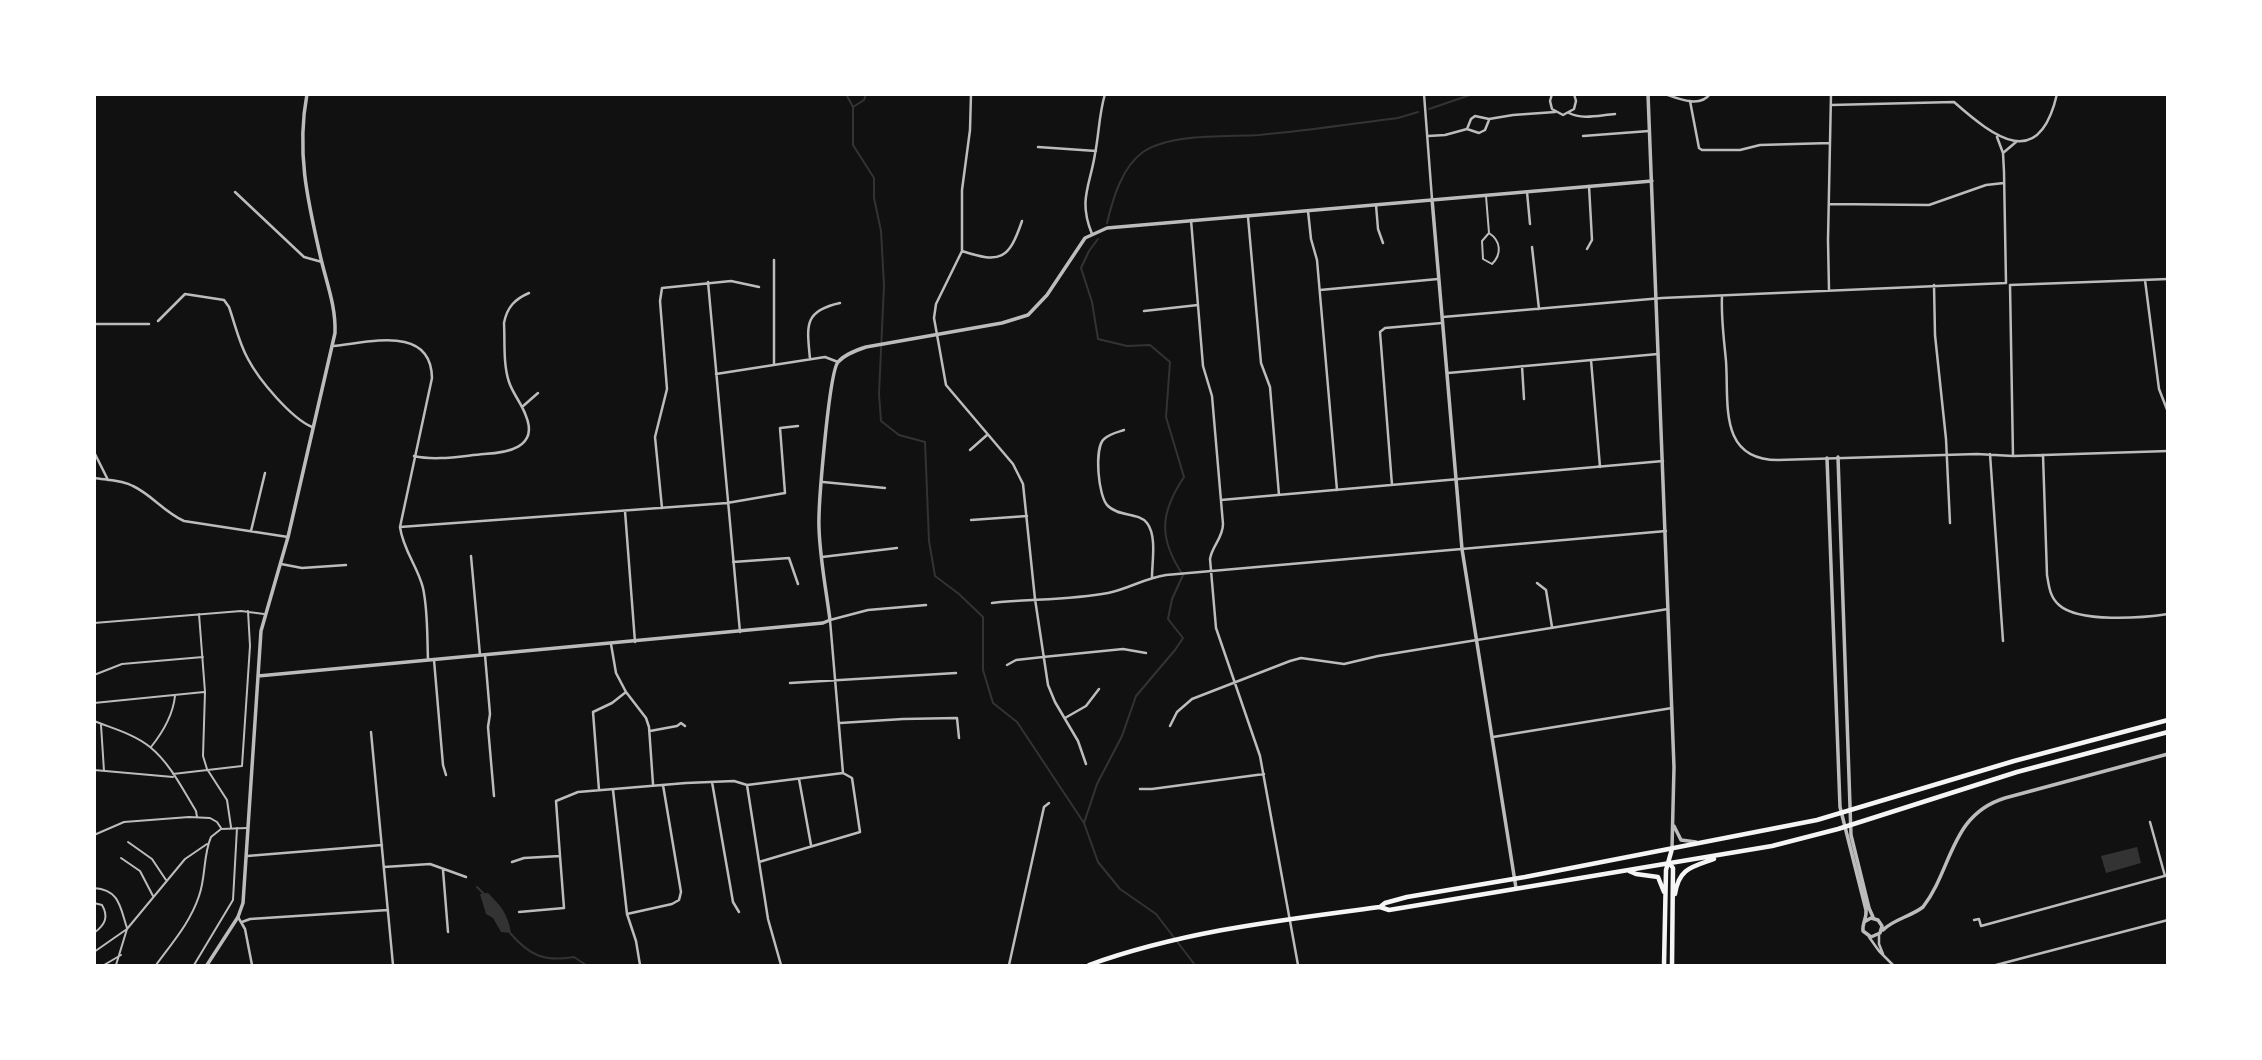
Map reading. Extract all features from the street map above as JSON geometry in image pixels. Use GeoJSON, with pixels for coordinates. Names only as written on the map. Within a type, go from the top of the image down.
{"type":"FeatureCollection","features":[{"type":"Feature","properties":{"kind":"main road"},"geometry":{"type":"LineString","coordinates":[[1380,907],[1407,897],[1672,849],[1841,813],[2168,720]]}},
{"type":"Feature","properties":{"kind":"main road"},"geometry":{"type":"LineString","coordinates":[[1089,965],[1180,938],[1380,907],[1389,909],[1516,890],[1772,846],[1851,825],[2017,772],[2168,732]]}},
{"type":"Feature","properties":{"kind":"main road"},"geometry":{"type":"LineString","coordinates":[[1664,965],[1666,870],[1670,864],[1672,849]]}},
{"type":"Feature","properties":{"kind":"main road"},"geometry":{"type":"LineString","coordinates":[[1673,923],[1675,891],[1682,874],[1695,866],[1729,854]]}},
{"type":"Feature","properties":{"kind":"main road"},"geometry":{"type":"LineString","coordinates":[[1670,864],[1673,868],[1672,965]]}},
{"type":"Feature","properties":{"kind":"main road"},"geometry":{"type":"LineString","coordinates":[[1628,870],[1658,877],[1666,902]]}},
{"type":"Feature","properties":{"kind":"street"},"geometry":{"type":"LineString","coordinates":[[207,965],[238,917],[243,903],[258,676],[265,614],[288,537],[333,346],[334,312],[301,154],[307,94]]}},
{"type":"Feature","properties":{"kind":"street"},"geometry":{"type":"LineString","coordinates":[[971,94],[970,130],[962,190],[962,251],[936,304],[934,318],[937,336],[946,385],[1013,464],[1019,476],[1025,494],[1035,599],[1048,685],[1078,741],[1086,764]]}},
{"type":"Feature","properties":{"kind":"street"},"geometry":{"type":"LineString","coordinates":[[1092,234],[1085,214],[1084,198],[1096,151],[1105,94]]}},
{"type":"Feature","properties":{"kind":"street"},"geometry":{"type":"LineString","coordinates":[[1424,94],[1462,549],[1516,890]]}},
{"type":"Feature","properties":{"kind":"street"},"geometry":{"type":"LineString","coordinates":[[1552,94],[1550,105],[1555,112]]}},
{"type":"Feature","properties":{"kind":"street"},"geometry":{"type":"LineString","coordinates":[[1467,129],[1475,116],[1489,120],[1513,115],[1570,113],[1576,105],[1574,94]]}},
{"type":"Feature","properties":{"kind":"street"},"geometry":{"type":"LineString","coordinates":[[1648,94],[1672,708],[1672,849]]}},
{"type":"Feature","properties":{"kind":"street"},"geometry":{"type":"LineString","coordinates":[[1665,94],[1690,101],[1703,101],[1710,94]]}},
{"type":"Feature","properties":{"kind":"street"},"geometry":{"type":"LineString","coordinates":[[1829,290],[1831,94]]}},
{"type":"Feature","properties":{"kind":"street"},"geometry":{"type":"LineString","coordinates":[[1831,105],[1954,102],[1996,136],[2018,141],[2034,138],[2042,132],[2050,120],[2057,94]]}},
{"type":"Feature","properties":{"kind":"street"},"geometry":{"type":"LineString","coordinates":[[1690,101],[1699,148],[1702,150],[1830,143]]}},
{"type":"Feature","properties":{"kind":"street"},"geometry":{"type":"LineString","coordinates":[[1570,113],[1582,117],[1615,114]]}},
{"type":"Feature","properties":{"kind":"street"},"geometry":{"type":"LineString","coordinates":[[1428,136],[1467,129],[1479,133],[1485,130],[1489,120]]}},
{"type":"Feature","properties":{"kind":"street"},"geometry":{"type":"LineString","coordinates":[[1583,136],[1649,131]]}},
{"type":"Feature","properties":{"kind":"street"},"geometry":{"type":"LineString","coordinates":[[1996,136],[2003,153],[2014,456]]}},
{"type":"Feature","properties":{"kind":"street"},"geometry":{"type":"LineString","coordinates":[[2003,153],[2018,141]]}},
{"type":"Feature","properties":{"kind":"street"},"geometry":{"type":"LineString","coordinates":[[1038,147],[1096,151]]}},
{"type":"Feature","properties":{"kind":"street"},"geometry":{"type":"LineString","coordinates":[[843,773],[819,524],[833,376],[838,362],[866,347],[937,336],[1028,315],[1046,295],[1085,237],[1115,227],[1652,181]]}},
{"type":"Feature","properties":{"kind":"street"},"geometry":{"type":"LineString","coordinates":[[1829,204],[1929,205],[1986,185],[2004,183]]}},
{"type":"Feature","properties":{"kind":"street"},"geometry":{"type":"LineString","coordinates":[[1587,249],[1592,240],[1590,186]]}},
{"type":"Feature","properties":{"kind":"street"},"geometry":{"type":"LineString","coordinates":[[235,192],[304,257],[322,262]]}},
{"type":"Feature","properties":{"kind":"street"},"geometry":{"type":"LineString","coordinates":[[1527,192],[1530,224]]}},
{"type":"Feature","properties":{"kind":"street"},"geometry":{"type":"LineString","coordinates":[[1376,205],[1382,243]]}},
{"type":"Feature","properties":{"kind":"street"},"geometry":{"type":"LineString","coordinates":[[1308,210],[1311,239],[1317,260],[1336,490]]}},
{"type":"Feature","properties":{"kind":"street"},"geometry":{"type":"LineString","coordinates":[[1248,215],[1261,363],[1270,387],[1279,495]]}},
{"type":"Feature","properties":{"kind":"street"},"geometry":{"type":"LineString","coordinates":[[1191,220],[1203,366],[1212,396],[1223,531],[1211,551],[1210,571],[1216,628],[1261,756],[1298,965]]}},
{"type":"Feature","properties":{"kind":"street"},"geometry":{"type":"LineString","coordinates":[[962,251],[990,259],[1001,256],[1009,249],[1022,221]]}},
{"type":"Feature","properties":{"kind":"street"},"geometry":{"type":"LineString","coordinates":[[1532,247],[1539,309]]}},
{"type":"Feature","properties":{"kind":"street"},"geometry":{"type":"LineString","coordinates":[[774,260],[774,365]]}},
{"type":"Feature","properties":{"kind":"street"},"geometry":{"type":"LineString","coordinates":[[1320,290],[1440,278]]}},
{"type":"Feature","properties":{"kind":"street"},"geometry":{"type":"LineString","coordinates":[[1392,485],[1380,332],[1385,328],[1657,298],[1934,285],[2168,279]]}},
{"type":"Feature","properties":{"kind":"street"},"geometry":{"type":"LineString","coordinates":[[2145,280],[2158,389],[2168,412]]}},
{"type":"Feature","properties":{"kind":"street"},"geometry":{"type":"LineString","coordinates":[[662,508],[655,437],[667,389],[660,293],[666,286],[708,282],[738,281],[760,287]]}},
{"type":"Feature","properties":{"kind":"street"},"geometry":{"type":"LineString","coordinates":[[708,282],[740,632]]}},
{"type":"Feature","properties":{"kind":"street"},"geometry":{"type":"LineString","coordinates":[[1934,285],[1935,335],[1947,455],[1950,523]]}},
{"type":"Feature","properties":{"kind":"street"},"geometry":{"type":"LineString","coordinates":[[414,456],[432,459],[504,453],[516,449],[525,439],[527,417],[508,380],[504,323],[511,304],[529,293]]}},
{"type":"Feature","properties":{"kind":"street"},"geometry":{"type":"LineString","coordinates":[[158,321],[185,294],[224,300],[247,358],[257,374],[297,419],[312,427]]}},
{"type":"Feature","properties":{"kind":"street"},"geometry":{"type":"LineString","coordinates":[[1722,296],[1721,325],[1726,361],[1727,408],[1733,434],[1745,452],[1765,460],[2168,451]]}},
{"type":"Feature","properties":{"kind":"street"},"geometry":{"type":"LineString","coordinates":[[810,359],[808,334],[811,320],[820,307],[840,303]]}},
{"type":"Feature","properties":{"kind":"street"},"geometry":{"type":"LineString","coordinates":[[1144,311],[1198,305]]}},
{"type":"Feature","properties":{"kind":"street"},"geometry":{"type":"LineString","coordinates":[[94,324],[149,324]]}},
{"type":"Feature","properties":{"kind":"street"},"geometry":{"type":"LineString","coordinates":[[333,346],[402,340],[414,344],[425,354],[432,369],[400,527],[401,540],[417,568],[423,588],[428,660]]}},
{"type":"Feature","properties":{"kind":"street"},"geometry":{"type":"LineString","coordinates":[[1448,373],[1659,354]]}},
{"type":"Feature","properties":{"kind":"street"},"geometry":{"type":"LineString","coordinates":[[716,374],[825,357],[838,362]]}},
{"type":"Feature","properties":{"kind":"street"},"geometry":{"type":"LineString","coordinates":[[1591,360],[1600,467]]}},
{"type":"Feature","properties":{"kind":"street"},"geometry":{"type":"LineString","coordinates":[[1522,366],[1524,399]]}},
{"type":"Feature","properties":{"kind":"street"},"geometry":{"type":"LineString","coordinates":[[522,407],[538,393]]}},
{"type":"Feature","properties":{"kind":"street"},"geometry":{"type":"LineString","coordinates":[[400,527],[727,503],[785,493],[780,428],[798,426]]}},
{"type":"Feature","properties":{"kind":"street"},"geometry":{"type":"LineString","coordinates":[[1124,430],[1104,439],[1099,447],[1101,489],[1105,503],[1112,509],[1140,517],[1147,523],[1152,541],[1152,577]]}},
{"type":"Feature","properties":{"kind":"street"},"geometry":{"type":"LineString","coordinates":[[970,450],[987,436]]}},
{"type":"Feature","properties":{"kind":"street"},"geometry":{"type":"LineString","coordinates":[[94,452],[108,480]]}},
{"type":"Feature","properties":{"kind":"street"},"geometry":{"type":"LineString","coordinates":[[1990,454],[2003,641]]}},
{"type":"Feature","properties":{"kind":"street"},"geometry":{"type":"LineString","coordinates":[[2042,455],[2047,575],[2049,590],[2054,600],[2061,607],[2085,615],[2104,617],[2168,614]]}},
{"type":"Feature","properties":{"kind":"street"},"geometry":{"type":"LineString","coordinates":[[1838,457],[1851,835],[1871,913],[1882,926],[1879,944],[1885,957]]}},
{"type":"Feature","properties":{"kind":"street"},"geometry":{"type":"LineString","coordinates":[[1827,458],[1841,813],[1866,911],[1863,930],[1893,965]]}},
{"type":"Feature","properties":{"kind":"street"},"geometry":{"type":"LineString","coordinates":[[1221,500],[1663,461]]}},
{"type":"Feature","properties":{"kind":"street"},"geometry":{"type":"LineString","coordinates":[[251,531],[265,473]]}},
{"type":"Feature","properties":{"kind":"street"},"geometry":{"type":"LineString","coordinates":[[94,478],[130,484],[169,514],[184,521],[288,537]]}},
{"type":"Feature","properties":{"kind":"street"},"geometry":{"type":"LineString","coordinates":[[823,482],[885,488]]}},
{"type":"Feature","properties":{"kind":"street"},"geometry":{"type":"LineString","coordinates":[[625,511],[635,642]]}},
{"type":"Feature","properties":{"kind":"street"},"geometry":{"type":"LineString","coordinates":[[971,520],[1027,516]]}},
{"type":"Feature","properties":{"kind":"street"},"geometry":{"type":"LineString","coordinates":[[992,603],[1112,592],[1152,577],[1166,575],[1666,531]]}},
{"type":"Feature","properties":{"kind":"street"},"geometry":{"type":"LineString","coordinates":[[822,557],[897,548]]}},
{"type":"Feature","properties":{"kind":"street"},"geometry":{"type":"LineString","coordinates":[[471,556],[480,656]]}},
{"type":"Feature","properties":{"kind":"street"},"geometry":{"type":"LineString","coordinates":[[733,562],[789,558],[798,584]]}},
{"type":"Feature","properties":{"kind":"street"},"geometry":{"type":"LineString","coordinates":[[281,564],[302,568],[346,565]]}},
{"type":"Feature","properties":{"kind":"street"},"geometry":{"type":"LineString","coordinates":[[1537,583],[1546,590],[1552,627]]}},
{"type":"Feature","properties":{"kind":"street"},"geometry":{"type":"LineString","coordinates":[[258,676],[818,624],[867,610],[926,604]]}},
{"type":"Feature","properties":{"kind":"street"},"geometry":{"type":"LineString","coordinates":[[1170,726],[1177,712],[1192,699],[1301,658],[1344,664],[1668,608]]}},
{"type":"Feature","properties":{"kind":"street"},"geometry":{"type":"LineString","coordinates":[[611,644],[615,673],[646,718],[650,731],[653,786]]}},
{"type":"Feature","properties":{"kind":"street"},"geometry":{"type":"LineString","coordinates":[[1007,664],[1016,660],[1123,649],[1146,653]]}},
{"type":"Feature","properties":{"kind":"street"},"geometry":{"type":"LineString","coordinates":[[485,655],[491,714],[488,727],[494,796]]}},
{"type":"Feature","properties":{"kind":"street"},"geometry":{"type":"LineString","coordinates":[[1835,657],[1845,657]]}},
{"type":"Feature","properties":{"kind":"street"},"geometry":{"type":"LineString","coordinates":[[434,660],[446,775]]}},
{"type":"Feature","properties":{"kind":"street"},"geometry":{"type":"LineString","coordinates":[[1835,670],[1846,669]]}},
{"type":"Feature","properties":{"kind":"street"},"geometry":{"type":"LineString","coordinates":[[790,683],[956,673]]}},
{"type":"Feature","properties":{"kind":"street"},"geometry":{"type":"LineString","coordinates":[[1065,718],[1086,706],[1098,689]]}},
{"type":"Feature","properties":{"kind":"street"},"geometry":{"type":"LineString","coordinates":[[599,790],[593,712],[612,703],[626,692]]}},
{"type":"Feature","properties":{"kind":"street"},"geometry":{"type":"LineString","coordinates":[[1493,737],[1672,708]]}},
{"type":"Feature","properties":{"kind":"street"},"geometry":{"type":"LineString","coordinates":[[840,723],[957,718],[959,738]]}},
{"type":"Feature","properties":{"kind":"street"},"geometry":{"type":"LineString","coordinates":[[650,731],[681,723],[685,726]]}},
{"type":"Feature","properties":{"kind":"street"},"geometry":{"type":"LineString","coordinates":[[372,732],[393,965]]}},
{"type":"Feature","properties":{"kind":"street"},"geometry":{"type":"LineString","coordinates":[[1870,937],[1925,905],[1963,828],[1985,806],[2005,798],[2168,754]]}},
{"type":"Feature","properties":{"kind":"street"},"geometry":{"type":"LineString","coordinates":[[747,785],[750,782],[843,773],[852,778],[860,832],[758,862]]}},
{"type":"Feature","properties":{"kind":"street"},"geometry":{"type":"LineString","coordinates":[[1140,789],[1264,774]]}},
{"type":"Feature","properties":{"kind":"street"},"geometry":{"type":"LineString","coordinates":[[799,778],[811,845]]}},
{"type":"Feature","properties":{"kind":"street"},"geometry":{"type":"LineString","coordinates":[[519,912],[564,908],[556,801],[578,792],[599,790],[734,781],[747,785]]}},
{"type":"Feature","properties":{"kind":"street"},"geometry":{"type":"LineString","coordinates":[[712,782],[733,902],[739,912]]}},
{"type":"Feature","properties":{"kind":"street"},"geometry":{"type":"LineString","coordinates":[[1839,783],[1850,782]]}},
{"type":"Feature","properties":{"kind":"street"},"geometry":{"type":"LineString","coordinates":[[627,914],[672,905],[680,900],[681,892],[663,785]]}},
{"type":"Feature","properties":{"kind":"street"},"geometry":{"type":"LineString","coordinates":[[747,785],[768,919],[781,965]]}},
{"type":"Feature","properties":{"kind":"street"},"geometry":{"type":"LineString","coordinates":[[613,790],[627,914],[640,965]]}},
{"type":"Feature","properties":{"kind":"street"},"geometry":{"type":"LineString","coordinates":[[1008,965],[1044,807],[1049,803]]}},
{"type":"Feature","properties":{"kind":"street"},"geometry":{"type":"LineString","coordinates":[[1673,821],[1682,841],[1712,841]]}},
{"type":"Feature","properties":{"kind":"street"},"geometry":{"type":"LineString","coordinates":[[1974,920],[1979,919],[1981,926],[2166,876],[2150,822]]}},
{"type":"Feature","properties":{"kind":"street"},"geometry":{"type":"LineString","coordinates":[[247,856],[382,845]]}},
{"type":"Feature","properties":{"kind":"street"},"geometry":{"type":"LineString","coordinates":[[512,862],[524,858],[560,856]]}},
{"type":"Feature","properties":{"kind":"street"},"geometry":{"type":"LineString","coordinates":[[384,867],[430,864],[466,877]]}},
{"type":"Feature","properties":{"kind":"street"},"geometry":{"type":"LineString","coordinates":[[443,870],[448,932]]}},
{"type":"Feature","properties":{"kind":"street"},"geometry":{"type":"LineString","coordinates":[[242,922],[250,919],[388,910]]}},
{"type":"Feature","properties":{"kind":"street"},"geometry":{"type":"LineString","coordinates":[[238,917],[242,922],[252,965]]}},
{"type":"Feature","properties":{"kind":"street"},"geometry":{"type":"LineString","coordinates":[[1864,922],[1877,919],[1897,921]]}},
{"type":"Feature","properties":{"kind":"street"},"geometry":{"type":"LineString","coordinates":[[1996,965],[2168,920]]}},
{"type":"Feature","properties":{"kind":"lane"},"geometry":{"type":"LineString","coordinates":[[1486,196],[1489,233],[1482,241],[1483,259],[1492,264],[1498,258],[1500,249],[1495,237],[1489,233]]}},
{"type":"Feature","properties":{"kind":"lane"},"geometry":{"type":"LineString","coordinates":[[94,624],[248,611],[265,614]]}},
{"type":"Feature","properties":{"kind":"lane"},"geometry":{"type":"LineString","coordinates":[[94,770],[170,778],[207,769],[242,765],[250,646],[248,611]]}},
{"type":"Feature","properties":{"kind":"lane"},"geometry":{"type":"LineString","coordinates":[[199,614],[205,692],[204,756],[207,769],[227,800],[231,827]]}},
{"type":"Feature","properties":{"kind":"lane"},"geometry":{"type":"LineString","coordinates":[[94,675],[122,664],[203,657]]}},
{"type":"Feature","properties":{"kind":"lane"},"geometry":{"type":"LineString","coordinates":[[94,704],[205,692]]}},
{"type":"Feature","properties":{"kind":"lane"},"geometry":{"type":"LineString","coordinates":[[151,748],[165,727],[175,695]]}},
{"type":"Feature","properties":{"kind":"lane"},"geometry":{"type":"LineString","coordinates":[[94,721],[126,733],[151,748],[174,775],[197,817]]}},
{"type":"Feature","properties":{"kind":"lane"},"geometry":{"type":"LineString","coordinates":[[101,724],[104,771]]}},
{"type":"Feature","properties":{"kind":"lane"},"geometry":{"type":"LineString","coordinates":[[94,835],[124,822],[197,817],[213,820],[221,828]]}},
{"type":"Feature","properties":{"kind":"lane"},"geometry":{"type":"LineString","coordinates":[[194,965],[233,900],[237,827]]}},
{"type":"Feature","properties":{"kind":"lane"},"geometry":{"type":"LineString","coordinates":[[156,965],[179,935],[196,905],[205,876],[208,843],[213,834],[221,828],[248,828]]}},
{"type":"Feature","properties":{"kind":"lane"},"geometry":{"type":"LineString","coordinates":[[128,842],[152,859],[167,881]]}},
{"type":"Feature","properties":{"kind":"lane"},"geometry":{"type":"LineString","coordinates":[[94,952],[127,929],[185,859],[208,843]]}},
{"type":"Feature","properties":{"kind":"lane"},"geometry":{"type":"LineString","coordinates":[[121,858],[140,871],[154,898]]}},
{"type":"Feature","properties":{"kind":"lane"},"geometry":{"type":"LineString","coordinates":[[94,888],[108,889],[120,905],[127,929],[116,965]]}},
{"type":"Feature","properties":{"kind":"lane"},"geometry":{"type":"LineString","coordinates":[[94,903],[102,905],[106,916],[103,926],[94,933]]}},
{"type":"Feature","properties":{"kind":"lane"},"geometry":{"type":"LineString","coordinates":[[104,965],[121,955]]}},
{"type":"Feature","properties":{"kind":"shaded area"},"geometry":{"type":"Polygon","coordinates":[[[2137,847],[2141,863],[2106,873],[2101,856],[2137,847]]]}},
{"type":"Feature","properties":{"kind":"shaded area"},"geometry":{"type":"Polygon","coordinates":[[[488,893],[503,911],[511,933],[501,932],[493,918],[486,914],[480,894],[488,893]]]}},
{"type":"Feature","properties":{"kind":"waterway"},"geometry":{"type":"LineString","coordinates":[[846,94],[853,107],[853,145],[874,178],[874,198],[881,231],[884,285],[879,394],[881,421],[899,435],[925,442],[929,541],[935,576],[983,617],[983,670],[993,703],[1017,722],[1084,823],[1098,862],[1120,889],[1156,914],[1195,965]]}},
{"type":"Feature","properties":{"kind":"waterway"},"geometry":{"type":"LineString","coordinates":[[853,107],[864,100],[866,94]]}},
{"type":"Feature","properties":{"kind":"waterway"},"geometry":{"type":"LineString","coordinates":[[1429,109],[1473,94]]}},
{"type":"Feature","properties":{"kind":"waterway"},"geometry":{"type":"LineString","coordinates":[[1107,223],[1124,174],[1136,158],[1155,146],[1184,139],[1259,135],[1398,118],[1418,112]]}},
{"type":"Feature","properties":{"kind":"waterway"},"geometry":{"type":"LineString","coordinates":[[1084,823],[1097,784],[1122,736],[1136,696],[1183,638],[1168,619],[1172,599],[1183,575],[1169,549],[1165,526],[1170,502],[1184,477],[1166,417],[1170,362],[1150,345],[1127,346],[1098,339],[1092,302],[1081,268],[1098,239]]}},
{"type":"Feature","properties":{"kind":"waterway"},"geometry":{"type":"LineString","coordinates":[[477,887],[484,894]]}},
{"type":"Feature","properties":{"kind":"waterway"},"geometry":{"type":"LineString","coordinates":[[510,933],[538,956],[554,959],[574,957],[586,965]]}}]}
